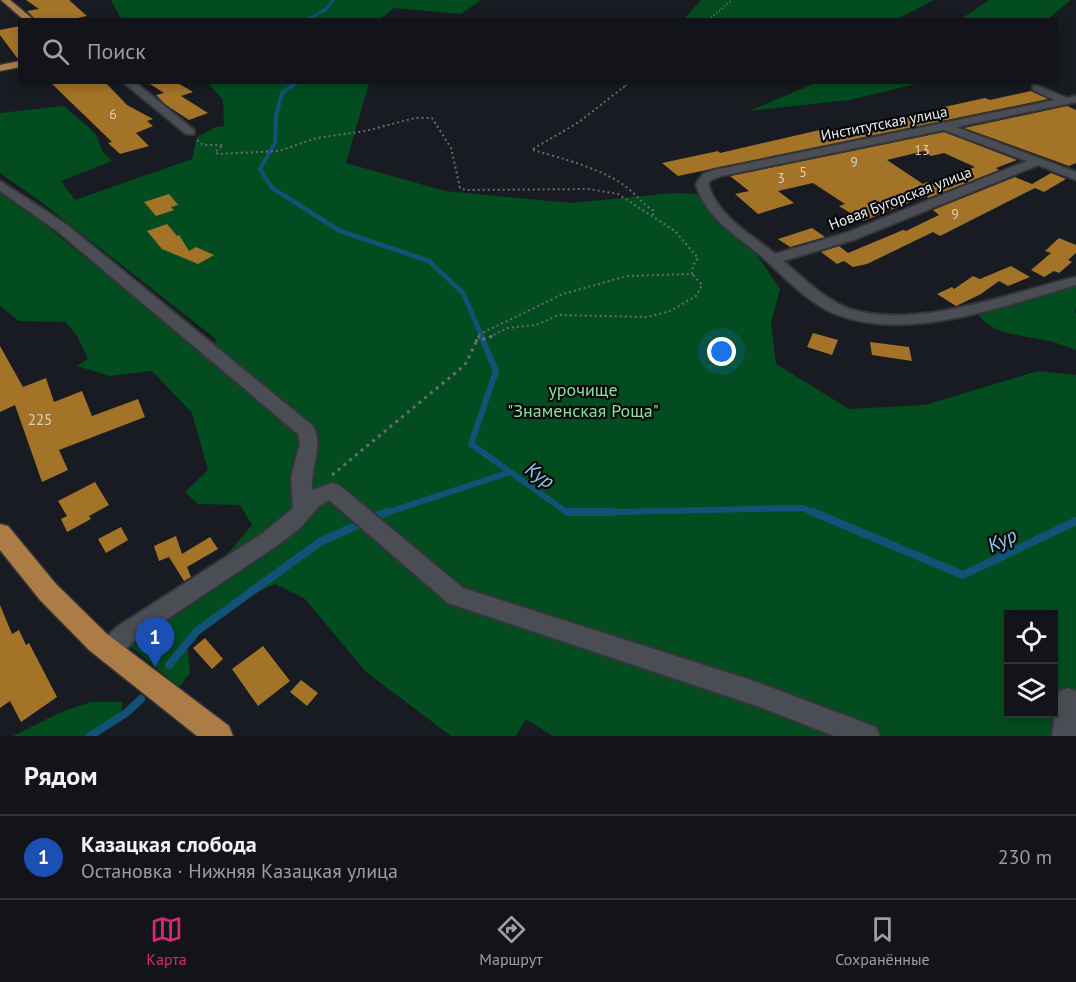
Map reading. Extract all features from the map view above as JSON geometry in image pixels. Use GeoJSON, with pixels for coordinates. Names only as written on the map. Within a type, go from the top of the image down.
{"type":"FeatureCollection","features":[{"type":"Feature","properties":{"kind":"main road"},"geometry":{"type":"LineString","coordinates":[[5,0],[28,18]]}},
{"type":"Feature","properties":{"kind":"main road"},"geometry":{"type":"LineString","coordinates":[[0,68],[18,64]]}},
{"type":"Feature","properties":{"kind":"main road"},"geometry":{"type":"LineString","coordinates":[[0,533],[48,592],[98,642],[219,736]]}},
{"type":"Feature","properties":{"kind":"street"},"geometry":{"type":"LineString","coordinates":[[130,84],[190,132]]}},
{"type":"Feature","properties":{"kind":"street"},"geometry":{"type":"LineString","coordinates":[[1036,88],[1072,100]]}},
{"type":"Feature","properties":{"kind":"street","name":"Институтская улица"},"geometry":{"type":"LineString","coordinates":[[774,259],[722,220],[704,194],[702,184],[707,177],[1072,100]]}},
{"type":"Feature","properties":{"kind":"street"},"geometry":{"type":"LineString","coordinates":[[943,126],[1076,176]]}},
{"type":"Feature","properties":{"kind":"street","name":"Новая Бугорская улица"},"geometry":{"type":"LineString","coordinates":[[774,259],[851,236],[1036,162]]}},
{"type":"Feature","properties":{"kind":"street"},"geometry":{"type":"LineString","coordinates":[[0,185],[62,228],[307,431],[309,443],[301,477],[303,508]]}},
{"type":"Feature","properties":{"kind":"street"},"geometry":{"type":"LineString","coordinates":[[774,259],[832,306],[858,316],[896,318],[945,316],[1076,281]]}},
{"type":"Feature","properties":{"kind":"street"},"geometry":{"type":"LineString","coordinates":[[113,653],[113,646],[137,626],[288,526],[303,508],[323,492],[332,491],[456,596],[757,694],[867,736]]}},
{"type":"Feature","properties":{"kind":"street"},"geometry":{"type":"LineString","coordinates":[[1065,736],[1068,700]]}},
{"type":"Feature","properties":{"kind":"path"},"geometry":{"type":"LineString","coordinates":[[710,18],[732,0]]}},
{"type":"Feature","properties":{"kind":"path"},"geometry":{"type":"LineString","coordinates":[[627,84],[579,122],[533,149],[574,160],[600,173],[629,189],[641,203],[654,211],[653,215]]}},
{"type":"Feature","properties":{"kind":"path"},"geometry":{"type":"LineString","coordinates":[[190,132],[203,145],[223,146],[215,153],[270,152],[317,138],[365,131],[415,118],[432,117],[451,148],[460,188],[466,190],[608,191],[618,194],[675,231],[699,258],[693,265],[692,274],[702,285],[696,296],[670,311],[628,319],[594,315],[559,315],[536,325],[508,328],[497,335],[474,341]]}},
{"type":"Feature","properties":{"kind":"path"},"geometry":{"type":"LineString","coordinates":[[323,492],[336,471],[466,363],[474,341],[480,334],[563,294],[587,286],[627,276],[692,274]]}},
{"type":"Feature","properties":{"kind":"green space"},"geometry":{"type":"Polygon","coordinates":[[[111,0],[481,0],[461,14],[394,8],[382,18],[120,18],[111,0]]]}},
{"type":"Feature","properties":{"kind":"green space"},"geometry":{"type":"Polygon","coordinates":[[[701,0],[933,0],[900,18],[685,18],[701,0]]]}},
{"type":"Feature","properties":{"kind":"green space"},"geometry":{"type":"Polygon","coordinates":[[[989,0],[1071,0],[1049,18],[962,18],[989,0]]]}},
{"type":"Feature","properties":{"kind":"green space","name":"урочище \"Знаменская Роща\""},"geometry":{"type":"Polygon","coordinates":[[[209,84],[369,84],[346,163],[445,191],[572,203],[673,193],[698,194],[715,221],[751,246],[780,289],[771,323],[776,364],[849,409],[925,405],[1038,371],[1076,375],[1076,736],[553,736],[526,719],[516,736],[451,736],[366,672],[305,599],[275,584],[228,609],[196,633],[187,643],[190,673],[179,687],[117,635],[224,558],[252,525],[240,505],[198,504],[185,492],[208,470],[192,413],[152,371],[110,376],[77,366],[88,359],[77,336],[66,322],[19,321],[0,306],[0,191],[211,359],[216,339],[41,202],[0,173],[0,113],[64,106],[95,133],[103,152],[112,161],[61,181],[75,200],[192,159],[197,137],[216,127],[224,126],[223,100],[209,84]]]}},
{"type":"Feature","properties":{"kind":"green space"},"geometry":{"type":"Polygon","coordinates":[[[813,84],[916,84],[849,100],[749,111],[813,84]]]}},
{"type":"Feature","properties":{"kind":"green space"},"geometry":{"type":"Polygon","coordinates":[[[1076,285],[1074,312],[1076,313],[1076,350],[1000,330],[983,321],[977,313],[1076,285]]]}},
{"type":"Feature","properties":{"kind":"green space"},"geometry":{"type":"Polygon","coordinates":[[[91,702],[123,702],[121,713],[86,736],[13,736],[61,712],[91,702]]]}},
{"type":"Feature","properties":{"kind":"building"},"geometry":{"type":"Polygon","coordinates":[[[26,0],[69,0],[87,16],[34,18],[27,11],[39,9],[26,0]]]}},
{"type":"Feature","properties":{"kind":"building"},"geometry":{"type":"Polygon","coordinates":[[[18,26],[18,59],[0,35],[0,30],[18,26]]]}},
{"type":"Feature","properties":{"kind":"building"},"geometry":{"type":"Polygon","coordinates":[[[52,84],[107,84],[127,105],[153,119],[147,121],[153,126],[136,133],[149,146],[120,154],[108,143],[112,142],[52,84]]]}},
{"type":"Feature","properties":{"kind":"building"},"geometry":{"type":"Polygon","coordinates":[[[150,84],[179,84],[193,92],[181,96],[208,113],[189,120],[166,105],[156,95],[164,93],[150,84]]]}},
{"type":"Feature","properties":{"kind":"building"},"geometry":{"type":"Polygon","coordinates":[[[1031,91],[1048,99],[678,176],[662,163],[718,151],[720,153],[824,129],[831,133],[949,109],[944,107],[985,98],[990,100],[1031,91]]]}},
{"type":"Feature","properties":{"kind":"building"},"geometry":{"type":"Polygon","coordinates":[[[1067,106],[1076,110],[1076,163],[1069,166],[964,128],[1067,106]]]}},
{"type":"Feature","properties":{"kind":"building"},"geometry":{"type":"Polygon","coordinates":[[[944,132],[1017,160],[996,168],[999,170],[863,221],[839,206],[845,204],[813,183],[778,191],[794,203],[758,214],[735,194],[749,191],[730,176],[944,132]],[[924,151],[887,160],[923,184],[927,182],[931,184],[975,167],[944,153],[931,156],[924,151]]]}},
{"type":"Feature","properties":{"kind":"building"},"geometry":{"type":"Polygon","coordinates":[[[1051,173],[1066,179],[1044,192],[1035,188],[940,236],[933,232],[867,264],[853,267],[844,261],[837,264],[821,252],[839,246],[848,253],[903,230],[906,231],[939,215],[933,210],[1015,177],[1032,184],[1051,173]]]}},
{"type":"Feature","properties":{"kind":"building"},"geometry":{"type":"Polygon","coordinates":[[[169,194],[178,205],[171,207],[174,210],[156,216],[144,202],[169,194]]]}},
{"type":"Feature","properties":{"kind":"building"},"geometry":{"type":"Polygon","coordinates":[[[167,224],[177,236],[179,235],[189,251],[196,247],[214,255],[198,264],[162,249],[147,231],[167,224]]]}},
{"type":"Feature","properties":{"kind":"building"},"geometry":{"type":"Polygon","coordinates":[[[812,228],[825,237],[790,247],[778,239],[812,228]]]}},
{"type":"Feature","properties":{"kind":"building"},"geometry":{"type":"Polygon","coordinates":[[[1059,238],[1076,245],[1076,253],[1068,260],[1072,262],[1059,273],[1054,271],[1044,277],[1031,270],[1051,253],[1045,251],[1059,238]]]}},
{"type":"Feature","properties":{"kind":"building"},"geometry":{"type":"Polygon","coordinates":[[[1011,266],[1030,277],[1008,286],[999,281],[981,294],[956,306],[937,294],[952,287],[954,289],[973,276],[980,279],[1011,266]]]}},
{"type":"Feature","properties":{"kind":"building"},"geometry":{"type":"Polygon","coordinates":[[[813,333],[838,340],[832,355],[807,347],[813,333]]]}},
{"type":"Feature","properties":{"kind":"building"},"geometry":{"type":"Polygon","coordinates":[[[870,342],[909,347],[912,361],[872,355],[870,342]]]}},
{"type":"Feature","properties":{"kind":"building"},"geometry":{"type":"Polygon","coordinates":[[[0,346],[23,387],[46,378],[54,402],[82,391],[92,416],[138,399],[145,417],[59,450],[68,470],[42,482],[15,405],[0,412],[0,346]]]}},
{"type":"Feature","properties":{"kind":"building"},"geometry":{"type":"Polygon","coordinates":[[[95,482],[109,505],[89,516],[91,519],[67,532],[61,519],[67,516],[58,501],[95,482]]]}},
{"type":"Feature","properties":{"kind":"building"},"geometry":{"type":"Polygon","coordinates":[[[121,527],[128,540],[106,553],[98,539],[121,527]]]}},
{"type":"Feature","properties":{"kind":"building"},"geometry":{"type":"Polygon","coordinates":[[[176,536],[182,554],[210,537],[218,549],[187,567],[191,577],[184,581],[169,557],[159,561],[154,546],[176,536]]]}},
{"type":"Feature","properties":{"kind":"building"},"geometry":{"type":"Polygon","coordinates":[[[0,605],[12,634],[19,630],[26,645],[29,643],[57,697],[21,722],[10,701],[0,708],[0,605]]]}},
{"type":"Feature","properties":{"kind":"building"},"geometry":{"type":"Polygon","coordinates":[[[205,638],[223,659],[212,669],[193,648],[205,638]]]}},
{"type":"Feature","properties":{"kind":"building"},"geometry":{"type":"Polygon","coordinates":[[[263,646],[290,681],[258,706],[232,669],[263,646]]]}},
{"type":"Feature","properties":{"kind":"building"},"geometry":{"type":"Polygon","coordinates":[[[301,680],[318,693],[307,706],[290,692],[301,680]]]}},
{"type":"Feature","properties":{"kind":"waterway","name":"Кур"},"geometry":{"type":"LineString","coordinates":[[310,18],[325,10],[333,0]]}},
{"type":"Feature","properties":{"kind":"waterway","name":"Кур"},"geometry":{"type":"LineString","coordinates":[[290,88],[295,84]]}},
{"type":"Feature","properties":{"kind":"waterway","name":"Кур"},"geometry":{"type":"LineString","coordinates":[[288,198],[272,188],[260,169],[275,143],[276,116],[282,93],[292,86]]}},
{"type":"Feature","properties":{"kind":"waterway","name":"Кур"},"geometry":{"type":"LineString","coordinates":[[285,196],[340,231],[429,261],[463,293],[482,337]]}},
{"type":"Feature","properties":{"kind":"waterway","name":"Кур"},"geometry":{"type":"LineString","coordinates":[[481,336],[496,371],[471,444],[568,513],[803,508],[816,514]]}},
{"type":"Feature","properties":{"kind":"waterway"},"geometry":{"type":"LineString","coordinates":[[383,514],[510,472]]}},
{"type":"Feature","properties":{"kind":"waterway"},"geometry":{"type":"LineString","coordinates":[[372,518],[387,512]]}},
{"type":"Feature","properties":{"kind":"waterway","name":"Кур"},"geometry":{"type":"LineString","coordinates":[[567,512],[613,512]]}},
{"type":"Feature","properties":{"kind":"waterway","name":"Кур"},"geometry":{"type":"LineString","coordinates":[[813,512],[963,575],[1076,521]]}},
{"type":"Feature","properties":{"kind":"waterway"},"geometry":{"type":"LineString","coordinates":[[169,665],[197,631],[320,542],[364,522]]}},
{"type":"Feature","properties":{"kind":"waterway"},"geometry":{"type":"LineString","coordinates":[[90,736],[126,713],[141,699]]}},
{"type":"Feature","properties":{"kind":"place","name":"Казацкая слобода"},"geometry":{"type":"Point","coordinates":[155,667]}}]}
